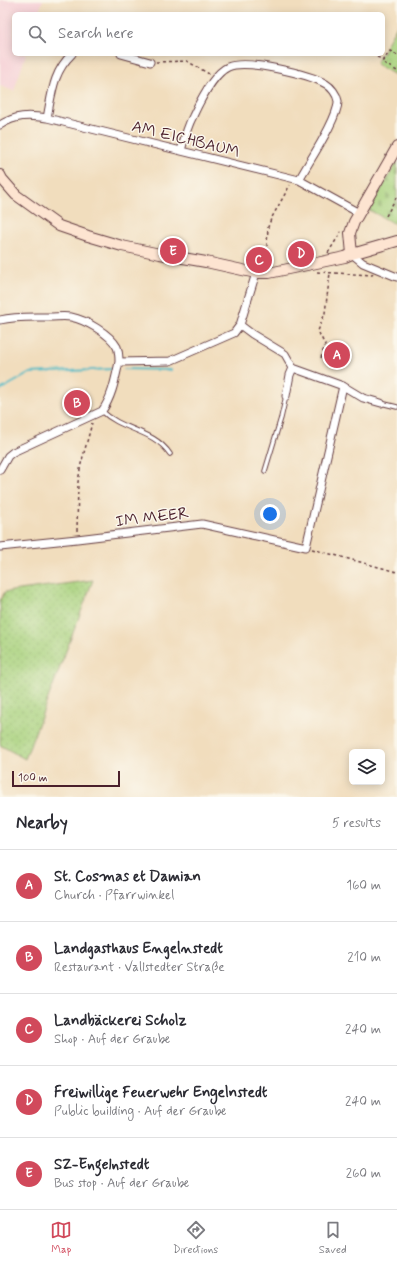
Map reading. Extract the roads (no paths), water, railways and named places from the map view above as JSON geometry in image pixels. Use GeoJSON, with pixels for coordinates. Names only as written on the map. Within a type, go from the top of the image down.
{"type":"FeatureCollection","features":[{"type":"Feature","properties":{"kind":"street"},"geometry":{"type":"LineString","coordinates":[[47,118],[56,77],[63,63],[70,56]]}},
{"type":"Feature","properties":{"kind":"street"},"geometry":{"type":"LineString","coordinates":[[128,56],[150,62]]}},
{"type":"Feature","properties":{"kind":"street"},"geometry":{"type":"LineString","coordinates":[[181,151],[192,116],[216,78],[227,67],[237,64],[254,65],[288,71],[324,83],[330,87],[338,100],[337,112],[332,122],[297,179]]}},
{"type":"Feature","properties":{"kind":"street","name":"AM EICHBAUM"},"geometry":{"type":"LineString","coordinates":[[0,125],[10,118],[31,116],[47,118],[297,179],[359,213]]}},
{"type":"Feature","properties":{"kind":"street"},"geometry":{"type":"LineString","coordinates":[[397,147],[359,213],[350,233],[352,254],[363,263],[397,277]]}},
{"type":"Feature","properties":{"kind":"street"},"geometry":{"type":"LineString","coordinates":[[1,178],[16,195],[59,226],[88,236],[160,254],[261,273],[345,257],[397,241]]}},
{"type":"Feature","properties":{"kind":"street"},"geometry":{"type":"LineString","coordinates":[[119,362],[170,361],[234,333],[240,325],[261,273]]}},
{"type":"Feature","properties":{"kind":"street"},"geometry":{"type":"LineString","coordinates":[[0,320],[18,317],[72,317],[99,330],[110,338],[117,347],[119,354],[119,362],[111,394],[102,411],[13,452],[8,456],[0,470]]}},
{"type":"Feature","properties":{"kind":"street"},"geometry":{"type":"LineString","coordinates":[[240,325],[285,354],[293,368],[343,386],[363,398],[381,403]]}},
{"type":"Feature","properties":{"kind":"street"},"geometry":{"type":"LineString","coordinates":[[286,396],[290,375],[293,368]]}},
{"type":"Feature","properties":{"kind":"street","name":"IM MEER"},"geometry":{"type":"LineString","coordinates":[[0,547],[202,524],[306,547],[343,386]]}},
{"type":"Feature","properties":{"kind":"lane"},"geometry":{"type":"LineString","coordinates":[[264,471],[281,418],[286,396]]}},
{"type":"Feature","properties":{"kind":"lane"},"geometry":{"type":"LineString","coordinates":[[381,403],[397,407]]}},
{"type":"Feature","properties":{"kind":"lane"},"geometry":{"type":"LineString","coordinates":[[102,411],[114,420],[152,437],[161,443],[170,454]]}},
{"type":"Feature","properties":{"kind":"waterway"},"geometry":{"type":"LineString","coordinates":[[0,390],[30,373],[112,369]]}},
{"type":"Feature","properties":{"kind":"waterway"},"geometry":{"type":"LineString","coordinates":[[124,369],[171,370]]}},
{"type":"Feature","properties":{"kind":"place","name":"SZ-Engelnstedt"},"geometry":{"type":"Point","coordinates":[173,251]}},
{"type":"Feature","properties":{"kind":"place","name":"Freiwillige Feuerwehr Engelnstedt"},"geometry":{"type":"Point","coordinates":[301,254]}},
{"type":"Feature","properties":{"kind":"place","name":"Landbäckerei Scholz"},"geometry":{"type":"Point","coordinates":[259,260]}},
{"type":"Feature","properties":{"kind":"place","name":"St. Cosmas et Damian"},"geometry":{"type":"Point","coordinates":[337,355]}},
{"type":"Feature","properties":{"kind":"place","name":"Landgasthaus Engelnstedt"},"geometry":{"type":"Point","coordinates":[77,403]}}]}
